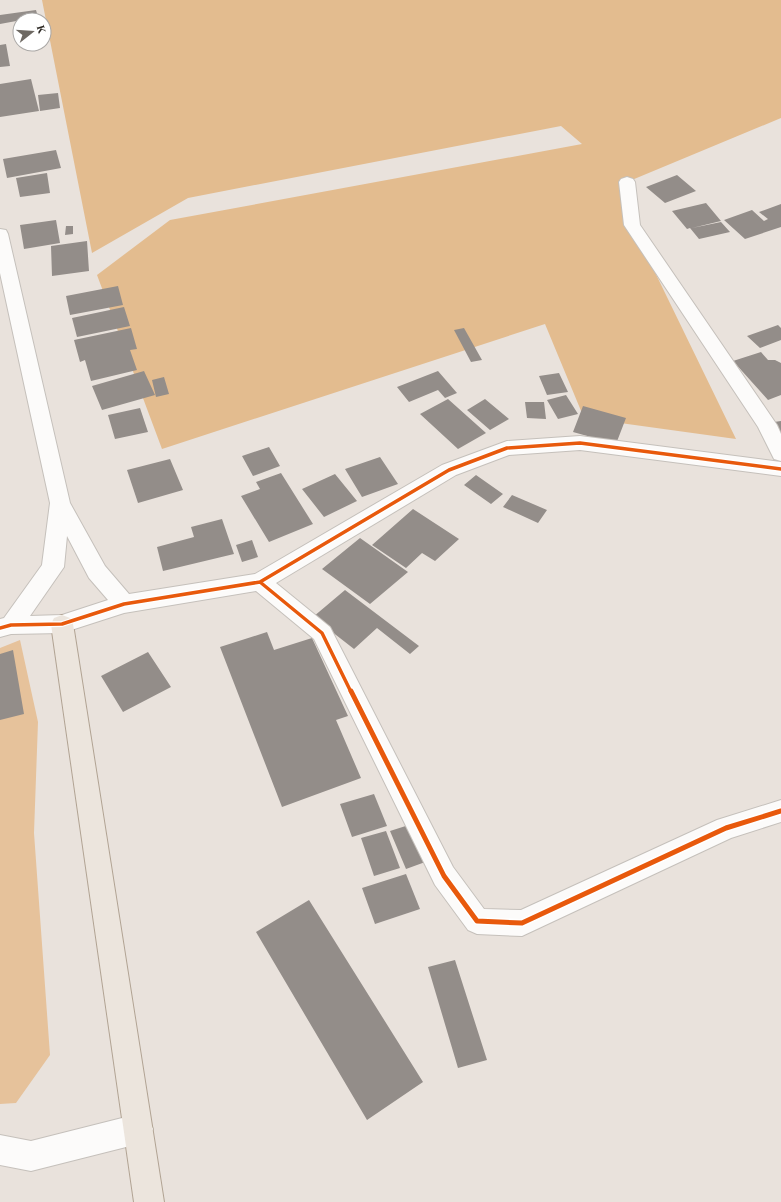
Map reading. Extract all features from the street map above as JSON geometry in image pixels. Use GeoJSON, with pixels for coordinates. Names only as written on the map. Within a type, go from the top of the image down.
{"type":"FeatureCollection","features":[{"type":"Feature","properties":{"kind":"main road"},"geometry":{"type":"LineString","coordinates":[[62,624],[149,1202]]}},
{"type":"Feature","properties":{"kind":"street"},"geometry":{"type":"LineString","coordinates":[[626,182],[632,225],[767,425],[781,454]]}},
{"type":"Feature","properties":{"kind":"street"},"geometry":{"type":"LineString","coordinates":[[0,234],[60,504],[97,572],[124,604]]}},
{"type":"Feature","properties":{"kind":"street"},"geometry":{"type":"LineString","coordinates":[[5,627],[62,624],[124,604],[260,582],[449,470],[507,448],[580,443],[781,469]]}},
{"type":"Feature","properties":{"kind":"street"},"geometry":{"type":"LineString","coordinates":[[5,627],[53,567],[60,504]]}},
{"type":"Feature","properties":{"kind":"street"},"geometry":{"type":"LineString","coordinates":[[260,582],[322,633],[444,876],[477,921],[522,923],[726,828],[781,811]]}},
{"type":"Feature","properties":{"kind":"street"},"geometry":{"type":"LineString","coordinates":[[0,1150],[31,1156],[138,1129]]}},
{"type":"Feature","properties":{"kind":"shaded area"},"geometry":{"type":"Polygon","coordinates":[[[42,0],[781,0],[781,118],[627,182],[632,225],[736,439],[584,418],[545,324],[162,449],[97,275],[170,220],[582,144],[561,126],[188,198],[92,253],[52,51],[52,12],[44,12],[42,0]]]}},
{"type":"Feature","properties":{"kind":"shaded area"},"geometry":{"type":"Polygon","coordinates":[[[20,640],[38,722],[34,833],[50,1055],[16,1103],[0,1104],[0,648],[20,640]]]}},
{"type":"Feature","properties":{"kind":"building"},"geometry":{"type":"Polygon","coordinates":[[[36,10],[37,12],[22,12],[36,10]]]}},
{"type":"Feature","properties":{"kind":"building"},"geometry":{"type":"Polygon","coordinates":[[[12,13],[12,22],[0,24],[0,15],[12,13]]]}},
{"type":"Feature","properties":{"kind":"building"},"geometry":{"type":"Polygon","coordinates":[[[6,44],[10,66],[0,67],[0,45],[6,44]]]}},
{"type":"Feature","properties":{"kind":"building"},"geometry":{"type":"Polygon","coordinates":[[[31,79],[39,111],[0,117],[0,84],[31,79]]]}},
{"type":"Feature","properties":{"kind":"building"},"geometry":{"type":"Polygon","coordinates":[[[58,93],[60,108],[40,111],[38,95],[58,93]]]}},
{"type":"Feature","properties":{"kind":"building"},"geometry":{"type":"Polygon","coordinates":[[[56,150],[61,168],[7,178],[3,159],[56,150]]]}},
{"type":"Feature","properties":{"kind":"building"},"geometry":{"type":"Polygon","coordinates":[[[47,173],[50,193],[20,197],[16,178],[47,173]]]}},
{"type":"Feature","properties":{"kind":"building"},"geometry":{"type":"Polygon","coordinates":[[[677,175],[696,191],[665,203],[646,187],[677,175]]]}},
{"type":"Feature","properties":{"kind":"building"},"geometry":{"type":"Polygon","coordinates":[[[706,203],[721,221],[692,228],[721,222],[730,232],[699,239],[690,228],[687,229],[672,211],[706,203]]]}},
{"type":"Feature","properties":{"kind":"building"},"geometry":{"type":"Polygon","coordinates":[[[781,204],[781,227],[745,239],[724,220],[752,210],[764,221],[768,219],[759,212],[781,204]]]}},
{"type":"Feature","properties":{"kind":"building"},"geometry":{"type":"Polygon","coordinates":[[[56,220],[60,243],[24,249],[20,225],[56,220]]]}},
{"type":"Feature","properties":{"kind":"building"},"geometry":{"type":"Polygon","coordinates":[[[66,226],[73,226],[73,234],[65,235],[66,226]]]}},
{"type":"Feature","properties":{"kind":"building"},"geometry":{"type":"Polygon","coordinates":[[[87,241],[89,271],[52,276],[51,246],[87,241]]]}},
{"type":"Feature","properties":{"kind":"building"},"geometry":{"type":"Polygon","coordinates":[[[118,286],[123,305],[70,315],[66,296],[118,286]]]}},
{"type":"Feature","properties":{"kind":"building"},"geometry":{"type":"Polygon","coordinates":[[[124,307],[130,326],[77,337],[72,318],[124,307]]]}},
{"type":"Feature","properties":{"kind":"building"},"geometry":{"type":"Polygon","coordinates":[[[778,325],[781,328],[781,340],[760,348],[747,336],[778,325]]]}},
{"type":"Feature","properties":{"kind":"building"},"geometry":{"type":"Polygon","coordinates":[[[131,328],[137,349],[130,350],[137,370],[91,381],[85,360],[80,362],[74,340],[131,328]]]}},
{"type":"Feature","properties":{"kind":"building"},"geometry":{"type":"Polygon","coordinates":[[[464,328],[482,360],[471,362],[454,330],[464,328]]]}},
{"type":"Feature","properties":{"kind":"building"},"geometry":{"type":"Polygon","coordinates":[[[761,352],[768,360],[775,360],[781,363],[781,395],[768,400],[733,361],[761,352]]]}},
{"type":"Feature","properties":{"kind":"building"},"geometry":{"type":"Polygon","coordinates":[[[144,371],[155,395],[102,410],[92,386],[144,371]]]}},
{"type":"Feature","properties":{"kind":"building"},"geometry":{"type":"Polygon","coordinates":[[[438,371],[457,393],[445,398],[438,390],[409,402],[397,387],[438,371]]]}},
{"type":"Feature","properties":{"kind":"building"},"geometry":{"type":"Polygon","coordinates":[[[559,373],[568,392],[547,395],[539,376],[559,373]]]}},
{"type":"Feature","properties":{"kind":"building"},"geometry":{"type":"Polygon","coordinates":[[[164,377],[169,394],[156,397],[152,380],[164,377]]]}},
{"type":"Feature","properties":{"kind":"building"},"geometry":{"type":"Polygon","coordinates":[[[566,395],[578,414],[558,419],[547,400],[566,395]]]}},
{"type":"Feature","properties":{"kind":"building"},"geometry":{"type":"Polygon","coordinates":[[[448,399],[486,433],[458,449],[420,414],[448,399]]]}},
{"type":"Feature","properties":{"kind":"building"},"geometry":{"type":"Polygon","coordinates":[[[485,399],[509,419],[490,430],[467,410],[485,399]]]}},
{"type":"Feature","properties":{"kind":"building"},"geometry":{"type":"Polygon","coordinates":[[[525,402],[544,402],[546,419],[527,418],[525,402]]]}},
{"type":"Feature","properties":{"kind":"building"},"geometry":{"type":"Polygon","coordinates":[[[583,406],[626,418],[616,444],[573,432],[583,406]]]}},
{"type":"Feature","properties":{"kind":"building"},"geometry":{"type":"Polygon","coordinates":[[[140,408],[148,432],[115,439],[108,415],[140,408]]]}},
{"type":"Feature","properties":{"kind":"building"},"geometry":{"type":"Polygon","coordinates":[[[781,421],[781,439],[774,422],[781,421]]]}},
{"type":"Feature","properties":{"kind":"building"},"geometry":{"type":"Polygon","coordinates":[[[269,447],[280,466],[253,476],[242,456],[269,447]]]}},
{"type":"Feature","properties":{"kind":"building"},"geometry":{"type":"Polygon","coordinates":[[[380,457],[398,484],[362,497],[345,469],[380,457]]]}},
{"type":"Feature","properties":{"kind":"building"},"geometry":{"type":"Polygon","coordinates":[[[170,459],[183,490],[138,503],[127,470],[170,459]]]}},
{"type":"Feature","properties":{"kind":"building"},"geometry":{"type":"Polygon","coordinates":[[[281,473],[313,524],[269,542],[241,496],[260,489],[256,482],[281,473]]]}},
{"type":"Feature","properties":{"kind":"building"},"geometry":{"type":"Polygon","coordinates":[[[335,474],[357,501],[324,517],[302,489],[335,474]]]}},
{"type":"Feature","properties":{"kind":"building"},"geometry":{"type":"Polygon","coordinates":[[[476,475],[503,494],[491,504],[464,485],[476,475]]]}},
{"type":"Feature","properties":{"kind":"building"},"geometry":{"type":"Polygon","coordinates":[[[512,495],[547,510],[538,523],[503,507],[512,495]]]}},
{"type":"Feature","properties":{"kind":"building"},"geometry":{"type":"Polygon","coordinates":[[[413,509],[459,539],[435,561],[422,553],[406,568],[372,545],[413,509]]]}},
{"type":"Feature","properties":{"kind":"building"},"geometry":{"type":"Polygon","coordinates":[[[222,519],[234,554],[163,571],[157,547],[194,537],[191,527],[222,519]]]}},
{"type":"Feature","properties":{"kind":"building"},"geometry":{"type":"Polygon","coordinates":[[[360,538],[408,572],[370,604],[322,569],[360,538]]]}},
{"type":"Feature","properties":{"kind":"building"},"geometry":{"type":"Polygon","coordinates":[[[252,540],[258,557],[242,562],[236,545],[252,540]]]}},
{"type":"Feature","properties":{"kind":"building"},"geometry":{"type":"Polygon","coordinates":[[[345,590],[419,646],[410,654],[377,628],[354,649],[313,617],[345,590]]]}},
{"type":"Feature","properties":{"kind":"building"},"geometry":{"type":"Polygon","coordinates":[[[267,632],[274,650],[312,638],[348,716],[336,720],[361,778],[282,807],[220,647],[267,632]]]}},
{"type":"Feature","properties":{"kind":"building"},"geometry":{"type":"Polygon","coordinates":[[[13,650],[24,714],[0,720],[0,654],[13,650]]]}},
{"type":"Feature","properties":{"kind":"building"},"geometry":{"type":"Polygon","coordinates":[[[148,652],[171,687],[123,712],[101,676],[148,652]]]}},
{"type":"Feature","properties":{"kind":"building"},"geometry":{"type":"Polygon","coordinates":[[[374,794],[387,826],[352,837],[340,804],[374,794]]]}},
{"type":"Feature","properties":{"kind":"building"},"geometry":{"type":"Polygon","coordinates":[[[412,824],[428,861],[406,869],[390,831],[412,824]]]}},
{"type":"Feature","properties":{"kind":"building"},"geometry":{"type":"Polygon","coordinates":[[[386,831],[400,868],[374,876],[361,838],[386,831]]]}},
{"type":"Feature","properties":{"kind":"building"},"geometry":{"type":"Polygon","coordinates":[[[406,874],[420,909],[375,924],[362,888],[406,874]]]}},
{"type":"Feature","properties":{"kind":"building"},"geometry":{"type":"Polygon","coordinates":[[[309,900],[423,1082],[367,1120],[256,932],[309,900]]]}},
{"type":"Feature","properties":{"kind":"building"},"geometry":{"type":"Polygon","coordinates":[[[455,960],[487,1060],[458,1068],[428,967],[455,960]]]}},
{"type":"Feature","properties":{"kind":"cycle path"},"geometry":{"type":"LineString","coordinates":[[0,628],[11,625],[62,624],[124,604],[260,582],[449,470],[507,448],[580,443],[781,469]]}},
{"type":"Feature","properties":{"kind":"cycle path"},"geometry":{"type":"LineString","coordinates":[[260,582],[322,633],[444,876],[477,921],[522,923],[726,828],[781,811]]}}]}
